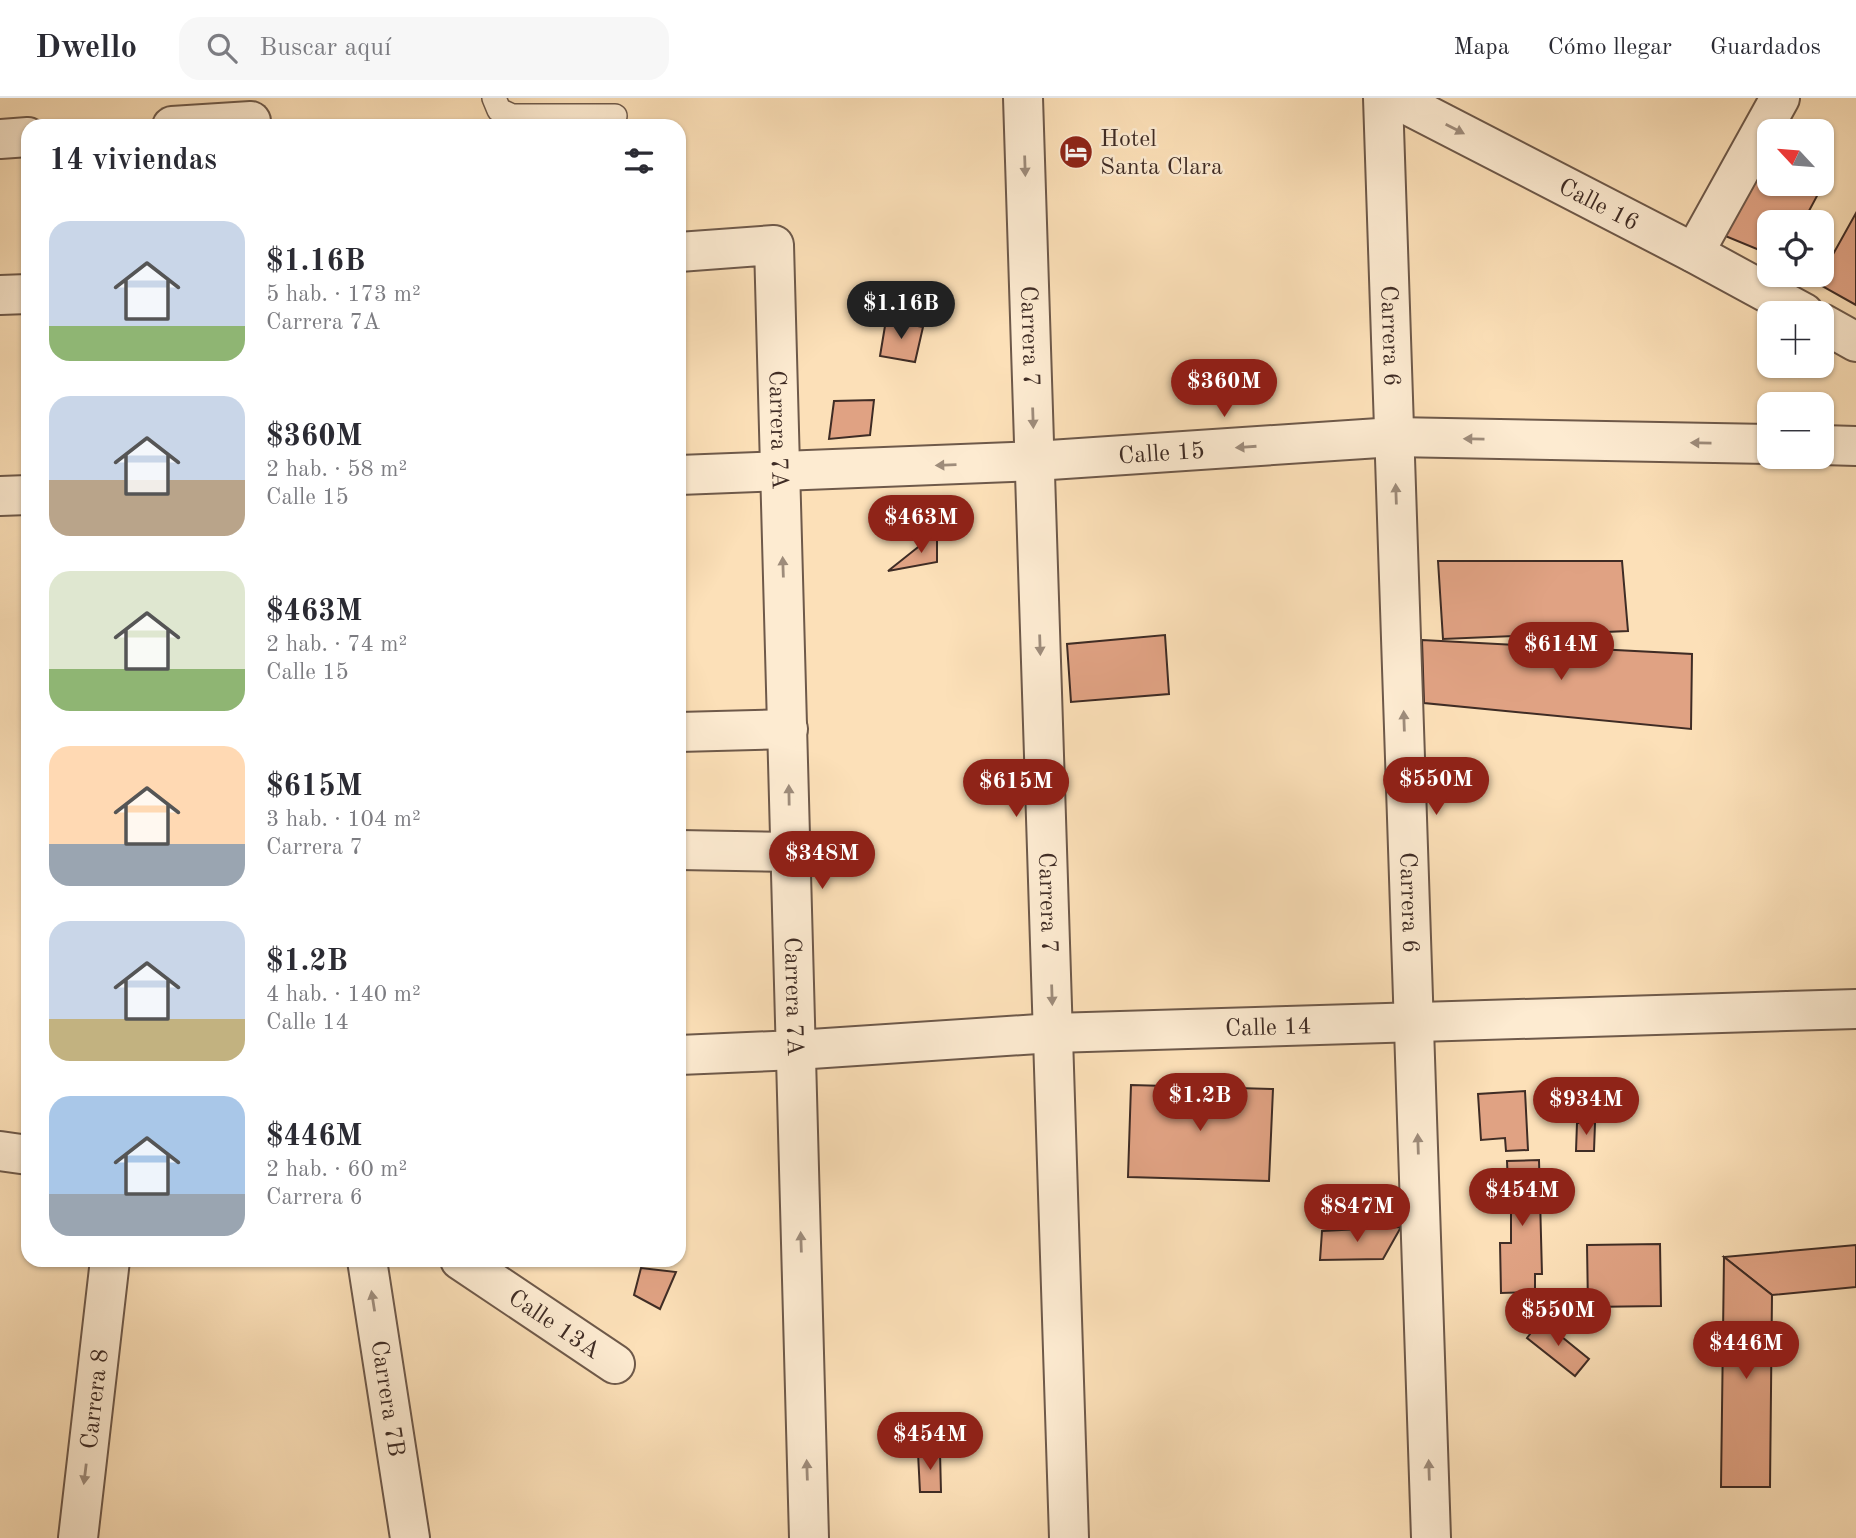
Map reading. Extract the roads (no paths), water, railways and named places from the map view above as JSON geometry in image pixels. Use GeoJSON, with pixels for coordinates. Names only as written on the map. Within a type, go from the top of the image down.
{"type":"FeatureCollection","features":[{"type":"Feature","properties":{"kind":"street","name":"Carrera 7"},"geometry":{"type":"LineString","coordinates":[[1023,98],[1069,1538]]}},
{"type":"Feature","properties":{"kind":"street","name":"Carrera 6"},"geometry":{"type":"LineString","coordinates":[[1383,98],[1431,1538]]}},
{"type":"Feature","properties":{"kind":"street","name":"Calle 16"},"geometry":{"type":"LineString","coordinates":[[1394,98],[1782,301]]}},
{"type":"Feature","properties":{"kind":"street"},"geometry":{"type":"LineString","coordinates":[[1694,253],[1780,98]]}},
{"type":"Feature","properties":{"kind":"street"},"geometry":{"type":"LineString","coordinates":[[222,119],[250,115]]}},
{"type":"Feature","properties":{"kind":"street"},"geometry":{"type":"LineString","coordinates":[[0,139],[21,138]]}},
{"type":"Feature","properties":{"kind":"street","name":"Carrera 7A"},"geometry":{"type":"LineString","coordinates":[[686,251],[774,245],[809,1538]]}},
{"type":"Feature","properties":{"kind":"street"},"geometry":{"type":"LineString","coordinates":[[0,295],[21,294]]}},
{"type":"Feature","properties":{"kind":"street"},"geometry":{"type":"LineString","coordinates":[[1834,330],[1856,342]]}},
{"type":"Feature","properties":{"kind":"street","name":"Calle 15"},"geometry":{"type":"LineString","coordinates":[[686,475],[1035,461],[1394,437],[1757,444]]}},
{"type":"Feature","properties":{"kind":"street"},"geometry":{"type":"LineString","coordinates":[[1834,445],[1856,446]]}},
{"type":"Feature","properties":{"kind":"street"},"geometry":{"type":"LineString","coordinates":[[0,496],[21,495]]}},
{"type":"Feature","properties":{"kind":"street"},"geometry":{"type":"LineString","coordinates":[[686,732],[788,729]]}},
{"type":"Feature","properties":{"kind":"street"},"geometry":{"type":"LineString","coordinates":[[686,850],[791,852]]}},
{"type":"Feature","properties":{"kind":"street","name":"Calle 14"},"geometry":{"type":"LineString","coordinates":[[686,1055],[1053,1033],[1856,1009]]}},
{"type":"Feature","properties":{"kind":"street"},"geometry":{"type":"LineString","coordinates":[[0,1152],[21,1154]]}},
{"type":"Feature","properties":{"kind":"street","name":"Carrera 8"},"geometry":{"type":"LineString","coordinates":[[78,1538],[109,1267]]}},
{"type":"Feature","properties":{"kind":"street","name":"Carrera 7B"},"geometry":{"type":"LineString","coordinates":[[368,1267],[410,1538]]}},
{"type":"Feature","properties":{"kind":"street","name":"Calle 13A"},"geometry":{"type":"LineString","coordinates":[[470,1267],[615,1364]]}},
{"type":"Feature","properties":{"kind":"lane"},"geometry":{"type":"LineString","coordinates":[[494,98],[499,110],[512,116],[615,116]]}},
{"type":"Feature","properties":{"kind":"place","name":"Hotel Santa Clara"},"geometry":{"type":"Point","coordinates":[1076,152]}}]}
